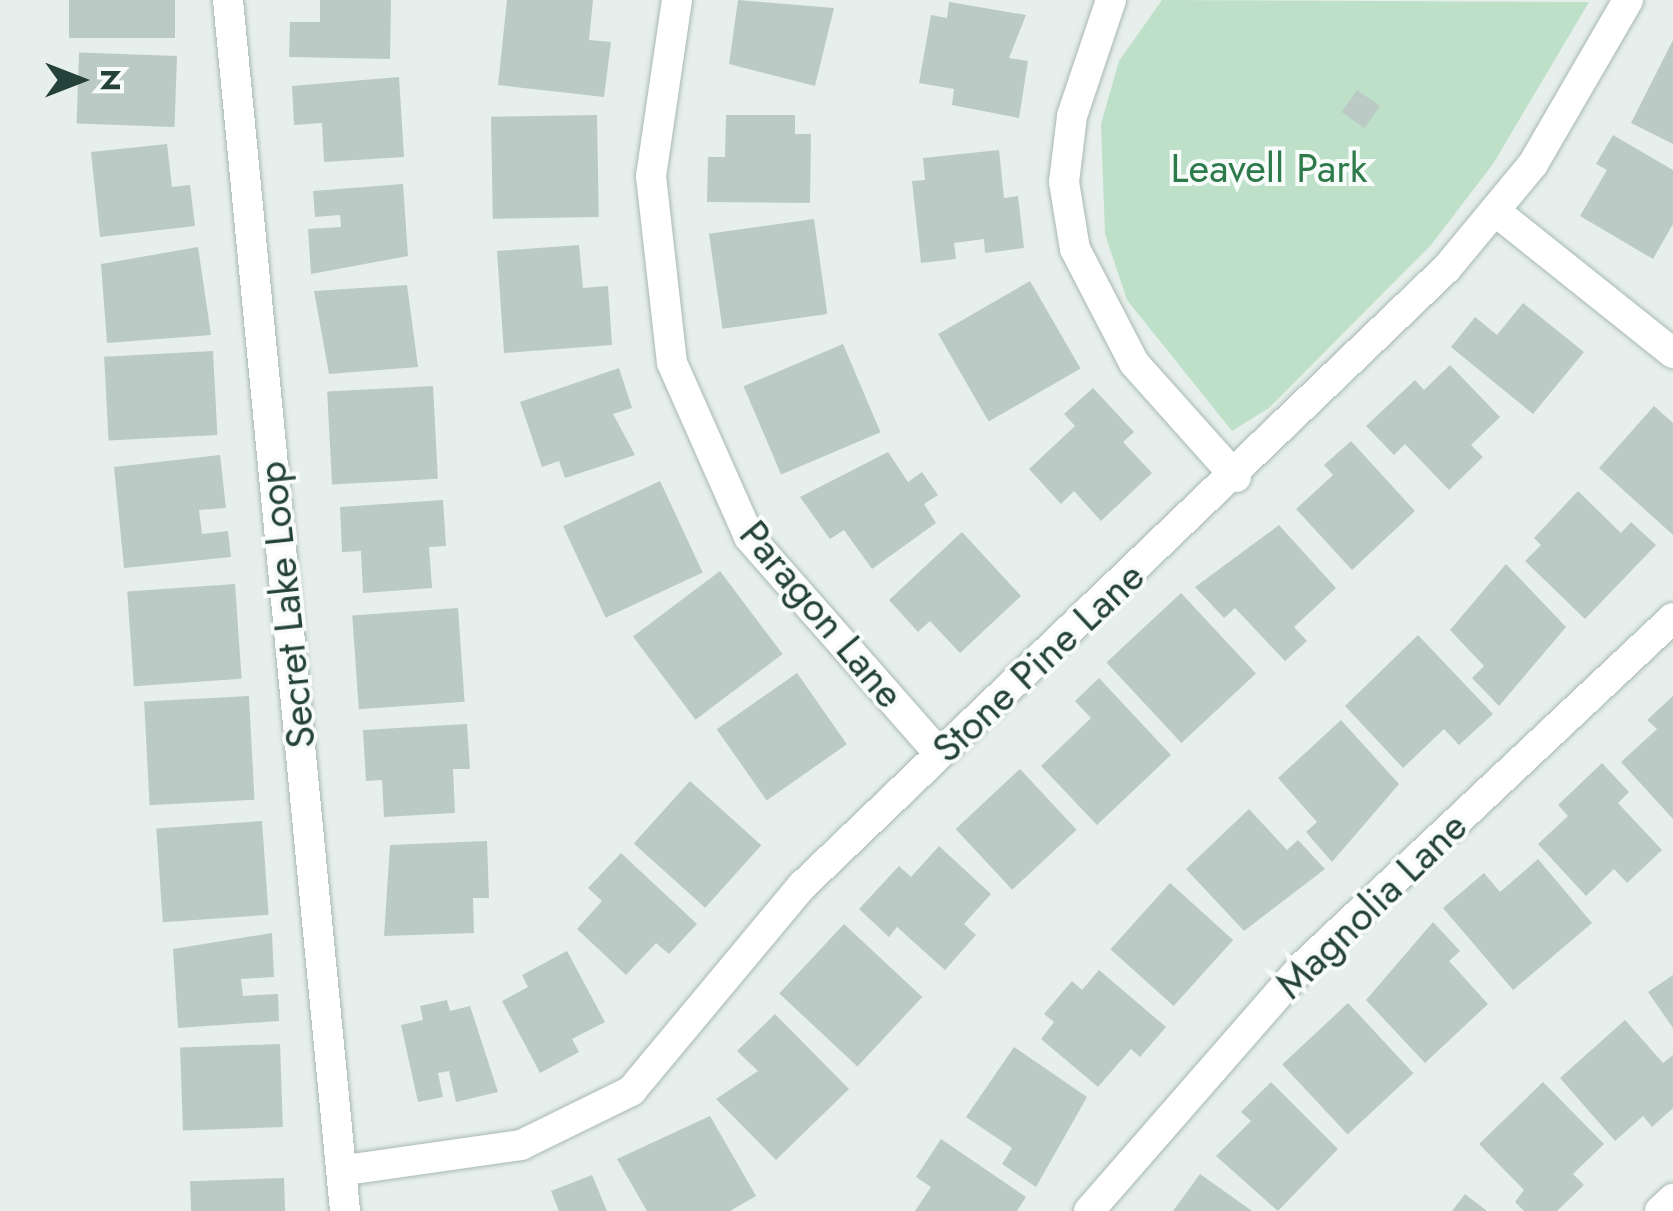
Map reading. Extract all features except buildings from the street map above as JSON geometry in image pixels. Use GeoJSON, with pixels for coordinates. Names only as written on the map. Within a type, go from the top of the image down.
{"type":"FeatureCollection","features":[{"type":"Feature","properties":{"kind":"street","name":"Secret Lake Loop"},"geometry":{"type":"LineString","coordinates":[[228,0],[346,1170],[346,1211]]}},
{"type":"Feature","properties":{"kind":"street","name":"Paragon Lane"},"geometry":{"type":"LineString","coordinates":[[677,0],[651,176],[672,363],[749,537],[939,753]]}},
{"type":"Feature","properties":{"kind":"street"},"geometry":{"type":"LineString","coordinates":[[1110,0],[1072,116],[1064,182],[1075,249],[1094,300],[1134,363],[1236,477]]}},
{"type":"Feature","properties":{"kind":"street","name":"Stone Pine Lane"},"geometry":{"type":"LineString","coordinates":[[346,1170],[521,1146],[631,1091],[802,886],[1236,477],[1495,212],[1628,0]]}},
{"type":"Feature","properties":{"kind":"street"},"geometry":{"type":"LineString","coordinates":[[1495,212],[1673,352]]}},
{"type":"Feature","properties":{"kind":"street","name":"Magnolia Lane"},"geometry":{"type":"LineString","coordinates":[[1089,1211],[1303,966],[1673,618]]}},
{"type":"Feature","properties":{"kind":"street"},"geometry":{"type":"LineString","coordinates":[[1660,1211],[1673,1199]]}},
{"type":"Feature","properties":{"kind":"green space","name":"Leavell Park"},"geometry":{"type":"Polygon","coordinates":[[[1162,0],[1589,2],[1493,164],[1431,245],[1269,408],[1232,431],[1127,300],[1105,234],[1101,124],[1119,61],[1162,0]]]}}]}
